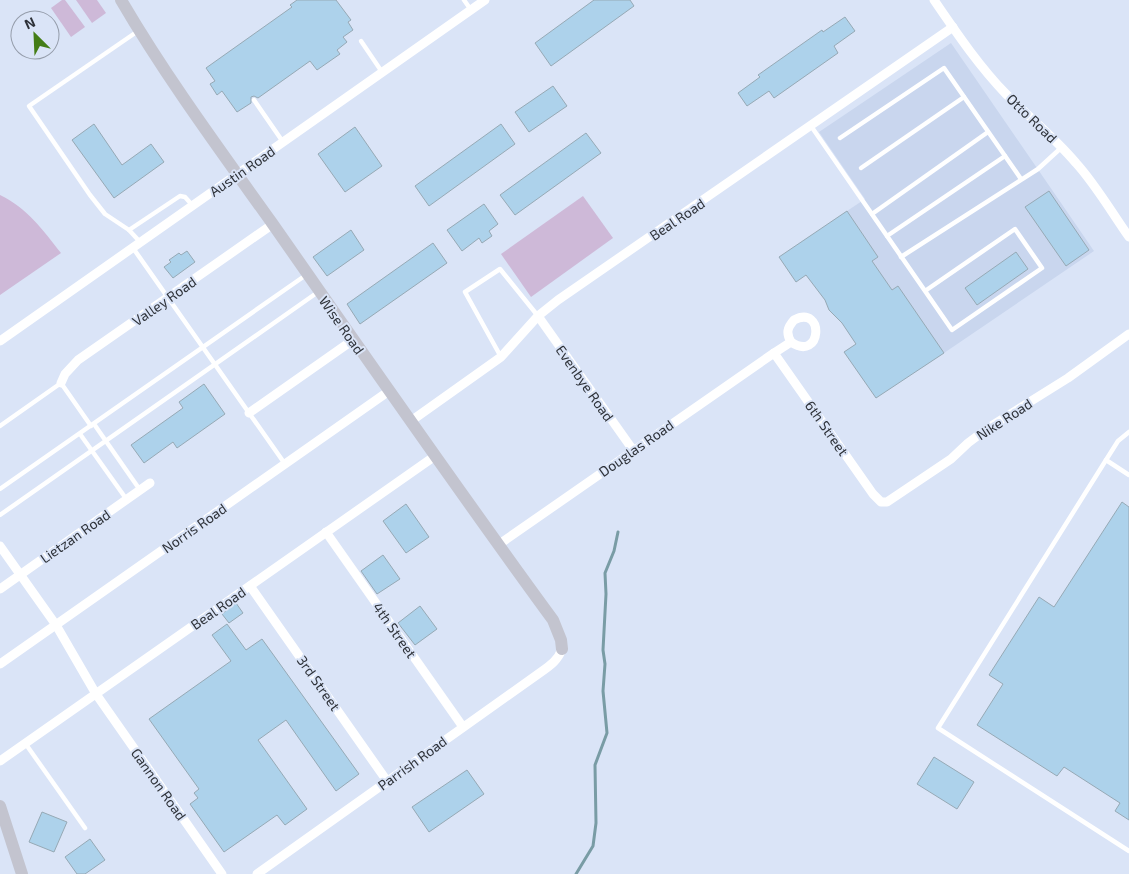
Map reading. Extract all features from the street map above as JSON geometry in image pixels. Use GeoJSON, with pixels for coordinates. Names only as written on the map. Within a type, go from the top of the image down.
{"type":"FeatureCollection","features":[{"type":"Feature","properties":{"kind":"street","name":"Wise Road"},"geometry":{"type":"LineString","coordinates":[[121,0],[138,30],[237,174],[498,545],[553,620],[561,640],[562,649]]}},
{"type":"Feature","properties":{"kind":"street","name":"Austin Road"},"geometry":{"type":"LineString","coordinates":[[0,341],[485,0]]}},
{"type":"Feature","properties":{"kind":"street","name":"Otto Road"},"geometry":{"type":"LineString","coordinates":[[934,0],[970,52],[1005,93],[1062,147],[1078,165],[1129,237]]}},
{"type":"Feature","properties":{"kind":"street","name":"Beal Road"},"geometry":{"type":"LineString","coordinates":[[411,421],[501,357],[538,316],[558,300],[952,27]]}},
{"type":"Feature","properties":{"kind":"street","name":"Valley Road"},"geometry":{"type":"LineString","coordinates":[[62,383],[65,374],[78,360],[273,224]]}},
{"type":"Feature","properties":{"kind":"street","name":"Evenbye Road"},"geometry":{"type":"LineString","coordinates":[[538,316],[633,450]]}},
{"type":"Feature","properties":{"kind":"street","name":"Nike Road"},"geometry":{"type":"LineString","coordinates":[[881,502],[895,499],[951,459],[988,428],[1068,378],[1129,334]]}},
{"type":"Feature","properties":{"kind":"street"},"geometry":{"type":"LineString","coordinates":[[249,414],[353,340]]}},
{"type":"Feature","properties":{"kind":"street","name":"Douglas Road"},"geometry":{"type":"LineString","coordinates":[[498,545],[792,342]]}},
{"type":"Feature","properties":{"kind":"street","name":"6th Street"},"geometry":{"type":"LineString","coordinates":[[774,353],[873,494],[881,502]]}},
{"type":"Feature","properties":{"kind":"street","name":"Norris Road"},"geometry":{"type":"LineString","coordinates":[[0,664],[389,391]]}},
{"type":"Feature","properties":{"kind":"street","name":"Beal Road"},"geometry":{"type":"LineString","coordinates":[[0,761],[435,456]]}},
{"type":"Feature","properties":{"kind":"street","name":"Lietzan Road"},"geometry":{"type":"LineString","coordinates":[[0,589],[150,483]]}},
{"type":"Feature","properties":{"kind":"street","name":"4th Street"},"geometry":{"type":"LineString","coordinates":[[326,532],[463,727]]}},
{"type":"Feature","properties":{"kind":"street","name":"Gannon Road"},"geometry":{"type":"LineString","coordinates":[[0,546],[56,625],[96,694],[222,874]]}},
{"type":"Feature","properties":{"kind":"street","name":"3rd Street"},"geometry":{"type":"LineString","coordinates":[[250,586],[387,781]]}},
{"type":"Feature","properties":{"kind":"street","name":"Parrish Road"},"geometry":{"type":"LineString","coordinates":[[257,874],[555,662],[560,656],[562,649]]}},
{"type":"Feature","properties":{"kind":"street"},"geometry":{"type":"LineString","coordinates":[[0,806],[22,874]]}},
{"type":"Feature","properties":{"kind":"lane"},"geometry":{"type":"LineString","coordinates":[[464,0],[471,10]]}},
{"type":"Feature","properties":{"kind":"lane"},"geometry":{"type":"LineString","coordinates":[[138,30],[29,106],[105,214],[129,230],[141,242]]}},
{"type":"Feature","properties":{"kind":"lane"},"geometry":{"type":"LineString","coordinates":[[361,41],[382,72]]}},
{"type":"Feature","properties":{"kind":"lane"},"geometry":{"type":"LineString","coordinates":[[840,138],[944,68],[1021,178]]}},
{"type":"Feature","properties":{"kind":"lane"},"geometry":{"type":"LineString","coordinates":[[861,168],[964,97]]}},
{"type":"Feature","properties":{"kind":"lane"},"geometry":{"type":"LineString","coordinates":[[254,100],[284,142]]}},
{"type":"Feature","properties":{"kind":"lane"},"geometry":{"type":"LineString","coordinates":[[811,126],[925,292],[952,330],[1042,268],[1015,230],[925,292]]}},
{"type":"Feature","properties":{"kind":"lane"},"geometry":{"type":"LineString","coordinates":[[872,214],[988,132]]}},
{"type":"Feature","properties":{"kind":"lane"},"geometry":{"type":"LineString","coordinates":[[902,258],[1021,178],[1038,169],[1062,147]]}},
{"type":"Feature","properties":{"kind":"lane"},"geometry":{"type":"LineString","coordinates":[[887,236],[1005,156]]}},
{"type":"Feature","properties":{"kind":"lane"},"geometry":{"type":"LineString","coordinates":[[129,230],[180,196],[186,197],[193,206]]}},
{"type":"Feature","properties":{"kind":"lane"},"geometry":{"type":"LineString","coordinates":[[133,248],[285,464]]}},
{"type":"Feature","properties":{"kind":"lane"},"geometry":{"type":"LineString","coordinates":[[501,357],[465,292],[500,269],[538,316]]}},
{"type":"Feature","properties":{"kind":"lane"},"geometry":{"type":"LineString","coordinates":[[0,489],[307,274]]}},
{"type":"Feature","properties":{"kind":"lane"},"geometry":{"type":"LineString","coordinates":[[0,515],[319,291]]}},
{"type":"Feature","properties":{"kind":"lane"},"geometry":{"type":"LineString","coordinates":[[0,426],[62,383],[140,490]]}},
{"type":"Feature","properties":{"kind":"lane"},"geometry":{"type":"LineString","coordinates":[[1129,432],[1118,441],[938,728],[1129,851]]}},
{"type":"Feature","properties":{"kind":"lane"},"geometry":{"type":"LineString","coordinates":[[80,434],[126,500]]}},
{"type":"Feature","properties":{"kind":"lane"},"geometry":{"type":"LineString","coordinates":[[1106,460],[1129,475]]}},
{"type":"Feature","properties":{"kind":"lane"},"geometry":{"type":"LineString","coordinates":[[25,743],[85,828]]}},
{"type":"Feature","properties":{"kind":"shaded area"},"geometry":{"type":"Polygon","coordinates":[[[65,0],[85,27],[71,37],[60,21],[60,10],[52,10],[51,8],[65,0]]]}},
{"type":"Feature","properties":{"kind":"shaded area"},"geometry":{"type":"Polygon","coordinates":[[[76,0],[97,0],[106,13],[92,23],[76,0]]]}},
{"type":"Feature","properties":{"kind":"shaded area"},"geometry":{"type":"Polygon","coordinates":[[[951,43],[1094,251],[944,353],[898,286],[892,290],[872,261],[878,257],[847,211],[865,199],[819,132],[951,43]]]}},
{"type":"Feature","properties":{"kind":"shaded area"},"geometry":{"type":"Polygon","coordinates":[[[0,195],[10,200],[26,213],[61,253],[0,295],[0,195]]]}},
{"type":"Feature","properties":{"kind":"shaded area"},"geometry":{"type":"Polygon","coordinates":[[[583,196],[613,238],[531,297],[501,254],[583,196]]]}},
{"type":"Feature","properties":{"kind":"building"},"geometry":{"type":"Polygon","coordinates":[[[297,0],[336,0],[351,20],[348,22],[353,30],[343,37],[347,42],[337,50],[340,54],[317,70],[310,61],[258,98],[251,97],[251,103],[237,112],[222,91],[217,95],[210,84],[215,81],[206,68],[292,7],[290,5],[297,0]]]}},
{"type":"Feature","properties":{"kind":"building"},"geometry":{"type":"Polygon","coordinates":[[[594,0],[630,0],[634,6],[551,66],[535,43],[594,0]]]}},
{"type":"Feature","properties":{"kind":"building"},"geometry":{"type":"Polygon","coordinates":[[[845,17],[855,31],[834,46],[838,53],[774,98],[769,91],[747,106],[738,93],[760,77],[758,75],[822,30],[823,32],[845,17]]]}},
{"type":"Feature","properties":{"kind":"building"},"geometry":{"type":"Polygon","coordinates":[[[553,86],[567,106],[529,132],[515,112],[553,86]]]}},
{"type":"Feature","properties":{"kind":"building"},"geometry":{"type":"Polygon","coordinates":[[[94,124],[122,165],[151,144],[164,162],[114,198],[72,140],[94,124]]]}},
{"type":"Feature","properties":{"kind":"building"},"geometry":{"type":"Polygon","coordinates":[[[501,124],[515,144],[429,206],[415,186],[501,124]]]}},
{"type":"Feature","properties":{"kind":"building"},"geometry":{"type":"Polygon","coordinates":[[[355,127],[382,166],[345,192],[318,154],[355,127]]]}},
{"type":"Feature","properties":{"kind":"building"},"geometry":{"type":"Polygon","coordinates":[[[586,133],[601,153],[515,215],[500,195],[586,133]]]}},
{"type":"Feature","properties":{"kind":"building"},"geometry":{"type":"Polygon","coordinates":[[[1049,191],[1089,250],[1066,266],[1025,207],[1049,191]]]}},
{"type":"Feature","properties":{"kind":"building"},"geometry":{"type":"Polygon","coordinates":[[[484,204],[498,224],[489,231],[492,236],[482,243],[479,238],[462,251],[447,230],[484,204]]]}},
{"type":"Feature","properties":{"kind":"building"},"geometry":{"type":"Polygon","coordinates":[[[847,211],[878,257],[872,261],[892,290],[898,286],[944,353],[876,398],[844,352],[856,344],[842,323],[829,310],[825,300],[806,275],[796,282],[779,257],[847,211]]]}},
{"type":"Feature","properties":{"kind":"building"},"geometry":{"type":"Polygon","coordinates":[[[351,230],[364,250],[327,276],[313,257],[351,230]]]}},
{"type":"Feature","properties":{"kind":"building"},"geometry":{"type":"Polygon","coordinates":[[[433,243],[447,263],[360,324],[347,304],[433,243]]]}},
{"type":"Feature","properties":{"kind":"building"},"geometry":{"type":"Polygon","coordinates":[[[187,251],[195,262],[173,278],[164,267],[171,262],[169,260],[179,253],[181,255],[187,251]]]}},
{"type":"Feature","properties":{"kind":"building"},"geometry":{"type":"Polygon","coordinates":[[[1016,252],[1028,269],[977,305],[965,288],[1016,252]]]}},
{"type":"Feature","properties":{"kind":"building"},"geometry":{"type":"Polygon","coordinates":[[[204,384],[225,414],[177,448],[173,442],[144,463],[131,445],[183,408],[179,402],[204,384]]]}},
{"type":"Feature","properties":{"kind":"building"},"geometry":{"type":"Polygon","coordinates":[[[1122,502],[1129,507],[1129,820],[1115,811],[1120,803],[1064,767],[1057,776],[977,725],[1003,684],[989,675],[1039,597],[1054,607],[1122,502]]]}},
{"type":"Feature","properties":{"kind":"building"},"geometry":{"type":"Polygon","coordinates":[[[406,504],[429,537],[406,553],[383,521],[406,504]]]}},
{"type":"Feature","properties":{"kind":"building"},"geometry":{"type":"Polygon","coordinates":[[[383,555],[400,579],[377,594],[361,571],[383,555]]]}},
{"type":"Feature","properties":{"kind":"building"},"geometry":{"type":"Polygon","coordinates":[[[236,603],[243,613],[229,623],[222,614],[236,603]]]}},
{"type":"Feature","properties":{"kind":"building"},"geometry":{"type":"Polygon","coordinates":[[[420,606],[437,629],[415,645],[398,623],[420,606]]]}},
{"type":"Feature","properties":{"kind":"building"},"geometry":{"type":"Polygon","coordinates":[[[227,624],[246,650],[262,639],[359,774],[336,791],[286,720],[258,740],[307,809],[285,825],[277,815],[224,852],[190,804],[198,798],[194,793],[199,789],[149,719],[231,661],[212,635],[227,624]]]}},
{"type":"Feature","properties":{"kind":"building"},"geometry":{"type":"Polygon","coordinates":[[[934,757],[974,782],[957,809],[917,784],[934,757]]]}},
{"type":"Feature","properties":{"kind":"building"},"geometry":{"type":"Polygon","coordinates":[[[467,770],[484,794],[429,832],[412,807],[467,770]]]}},
{"type":"Feature","properties":{"kind":"building"},"geometry":{"type":"Polygon","coordinates":[[[42,812],[67,822],[54,852],[29,842],[42,812]]]}},
{"type":"Feature","properties":{"kind":"building"},"geometry":{"type":"Polygon","coordinates":[[[90,839],[105,860],[85,874],[77,874],[65,857],[90,839]]]}},
{"type":"Feature","properties":{"kind":"waterway"},"geometry":{"type":"LineString","coordinates":[[576,874],[593,846],[596,823],[595,765],[607,733],[603,691],[605,664],[603,650],[606,594],[605,573],[614,551],[618,532]]}}]}
